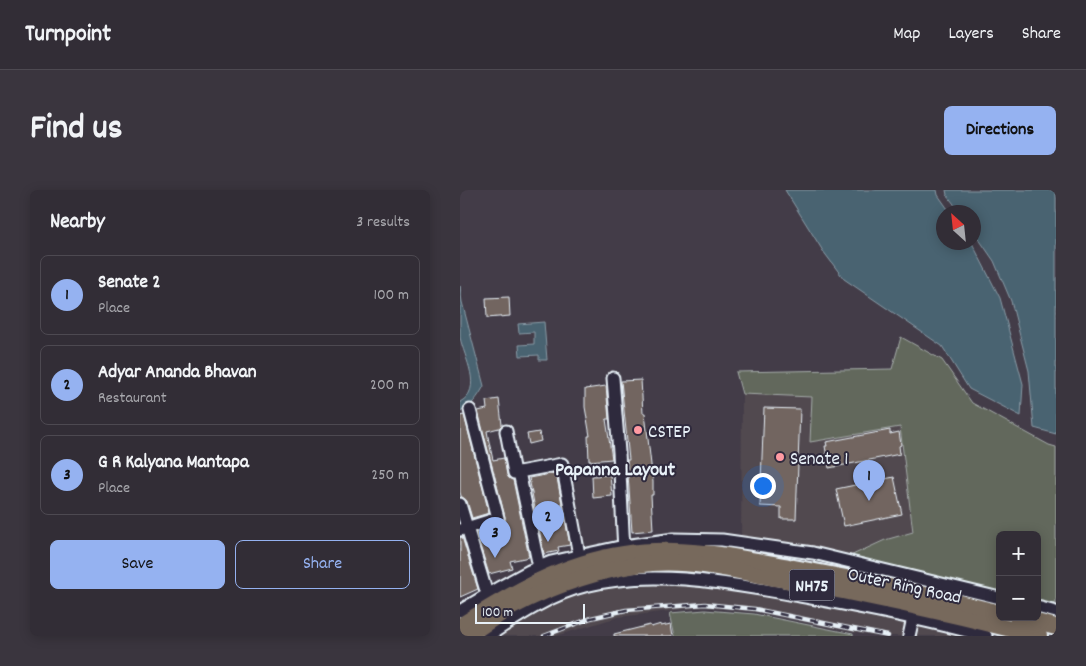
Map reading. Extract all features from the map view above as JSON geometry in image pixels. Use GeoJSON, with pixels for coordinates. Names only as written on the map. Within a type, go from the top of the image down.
{"type":"FeatureCollection","features":[{"type":"Feature","properties":{"kind":"highway","name":"Outer Ring Road"},"geometry":{"type":"LineString","coordinates":[[549,567],[593,561],[624,550],[675,550],[724,555],[862,580],[996,612]]}},
{"type":"Feature","properties":{"kind":"highway","name":"Outer Ring Road"},"geometry":{"type":"LineString","coordinates":[[584,582],[604,572],[651,564],[696,565],[870,596],[937,610],[1039,636]]}},
{"type":"Feature","properties":{"kind":"highway","name":"NH75"},"geometry":{"type":"LineString","coordinates":[[460,626],[505,598],[549,567]]}},
{"type":"Feature","properties":{"kind":"highway","name":"NH75"},"geometry":{"type":"LineString","coordinates":[[467,636],[511,608],[542,592],[584,582]]}},
{"type":"Feature","properties":{"kind":"highway"},"geometry":{"type":"LineString","coordinates":[[1033,621],[1056,627]]}},
{"type":"Feature","properties":{"kind":"street"},"geometry":{"type":"LineString","coordinates":[[613,378],[624,550]]}},
{"type":"Feature","properties":{"kind":"street"},"geometry":{"type":"LineString","coordinates":[[464,528],[498,518],[470,410]]}},
{"type":"Feature","properties":{"kind":"street"},"geometry":{"type":"LineString","coordinates":[[506,431],[514,472],[562,464],[580,555]]}},
{"type":"Feature","properties":{"kind":"street"},"geometry":{"type":"LineString","coordinates":[[519,472],[549,567]]}},
{"type":"Feature","properties":{"kind":"street"},"geometry":{"type":"LineString","coordinates":[[460,504],[464,528],[487,594]]}},
{"type":"Feature","properties":{"kind":"street"},"geometry":{"type":"LineString","coordinates":[[460,611],[487,594],[580,555],[624,550],[674,539],[722,540],[813,553],[996,597]]}},
{"type":"Feature","properties":{"kind":"street"},"geometry":{"type":"LineString","coordinates":[[488,636],[537,606],[584,582],[655,578],[755,588],[913,618],[986,636]]}},
{"type":"Feature","properties":{"kind":"street"},"geometry":{"type":"LineString","coordinates":[[1041,608],[1056,612]]}},
{"type":"Feature","properties":{"kind":"street"},"geometry":{"type":"LineString","coordinates":[[909,636],[913,618]]}},
{"type":"Feature","properties":{"kind":"shaded area"},"geometry":{"type":"Polygon","coordinates":[[[893,369],[913,533],[885,540],[848,557],[741,537],[742,394],[736,372],[893,369]]]}},
{"type":"Feature","properties":{"kind":"shaded area"},"geometry":{"type":"Polygon","coordinates":[[[680,583],[795,600],[900,619],[966,636],[872,636],[756,612],[705,607],[618,617],[556,636],[497,636],[528,616],[571,596],[619,586],[680,583]]]}},
{"type":"Feature","properties":{"kind":"green space"},"geometry":{"type":"Polygon","coordinates":[[[901,337],[942,360],[972,403],[1056,447],[1056,604],[1041,601],[1041,531],[996,531],[996,591],[848,557],[885,540],[913,532],[900,427],[810,442],[812,397],[742,394],[736,372],[892,369],[901,337]]]}},
{"type":"Feature","properties":{"kind":"green space"},"geometry":{"type":"Polygon","coordinates":[[[705,610],[754,614],[853,634],[853,636],[675,636],[670,613],[705,610]]]}},
{"type":"Feature","properties":{"kind":"water"},"geometry":{"type":"Polygon","coordinates":[[[785,190],[937,190],[945,205],[936,205],[936,250],[976,250],[1000,298],[1023,384],[1021,416],[969,389],[942,346],[844,279],[823,251],[785,190]]]}},
{"type":"Feature","properties":{"kind":"water"},"geometry":{"type":"Polygon","coordinates":[[[946,190],[1056,190],[1056,434],[1034,428],[1029,371],[1011,301],[994,261],[981,242],[981,205],[955,205],[947,195],[946,190]]]}},
{"type":"Feature","properties":{"kind":"water"},"geometry":{"type":"Polygon","coordinates":[[[460,286],[462,302],[484,386],[474,401],[460,411],[460,402],[471,389],[472,381],[460,337],[460,286]]]}},
{"type":"Feature","properties":{"kind":"water"},"geometry":{"type":"Polygon","coordinates":[[[544,322],[547,360],[539,360],[539,355],[520,356],[519,345],[534,344],[534,332],[519,333],[518,324],[544,322]]]}},
{"type":"Feature","properties":{"kind":"building"},"geometry":{"type":"Polygon","coordinates":[[[509,297],[510,316],[487,318],[486,298],[509,297]]]}},
{"type":"Feature","properties":{"kind":"building"},"geometry":{"type":"Polygon","coordinates":[[[641,380],[643,413],[645,413],[653,482],[653,495],[651,495],[653,530],[632,532],[627,460],[629,460],[621,381],[641,380]]]}},
{"type":"Feature","properties":{"kind":"building"},"geometry":{"type":"Polygon","coordinates":[[[606,386],[609,419],[606,419],[612,459],[589,461],[588,436],[590,436],[585,407],[585,389],[606,386]]]}},
{"type":"Feature","properties":{"kind":"building"},"geometry":{"type":"Polygon","coordinates":[[[499,399],[502,425],[499,428],[487,431],[489,442],[493,460],[504,458],[507,475],[513,480],[529,557],[510,561],[512,568],[489,574],[476,533],[501,525],[505,522],[505,517],[478,411],[487,409],[486,401],[499,399]]]}},
{"type":"Feature","properties":{"kind":"building","name":"Senate 1"},"geometry":{"type":"Polygon","coordinates":[[[764,408],[800,409],[796,519],[781,519],[781,507],[760,506],[764,408]]]}},
{"type":"Feature","properties":{"kind":"building"},"geometry":{"type":"Polygon","coordinates":[[[464,415],[489,513],[472,518],[467,501],[461,496],[460,492],[460,416],[464,415]]]}},
{"type":"Feature","properties":{"kind":"building"},"geometry":{"type":"Polygon","coordinates":[[[890,430],[890,434],[899,432],[900,454],[829,468],[826,442],[890,430]]]}},
{"type":"Feature","properties":{"kind":"building"},"geometry":{"type":"Polygon","coordinates":[[[539,432],[541,441],[529,444],[527,434],[539,432]]]}},
{"type":"Feature","properties":{"kind":"building"},"geometry":{"type":"Polygon","coordinates":[[[556,473],[570,545],[558,547],[559,551],[544,554],[529,478],[556,473]]]}},
{"type":"Feature","properties":{"kind":"building"},"geometry":{"type":"Polygon","coordinates":[[[610,475],[612,496],[593,498],[592,476],[610,475]]]}},
{"type":"Feature","properties":{"kind":"building"},"geometry":{"type":"Polygon","coordinates":[[[894,477],[902,514],[844,526],[836,489],[894,477]]]}},
{"type":"Feature","properties":{"kind":"building"},"geometry":{"type":"Polygon","coordinates":[[[460,537],[462,537],[478,589],[460,597],[460,537]]]}},
{"type":"Feature","properties":{"kind":"building"},"geometry":{"type":"Polygon","coordinates":[[[661,624],[661,626],[671,624],[673,636],[614,636],[614,634],[661,624]]]}},
{"type":"Feature","properties":{"kind":"railway"},"geometry":{"type":"LineString","coordinates":[[544,636],[591,618],[626,610],[705,604],[755,609],[888,636]]}},
{"type":"Feature","properties":{"kind":"place","name":"CSTEP"},"geometry":{"type":"Point","coordinates":[638,430]}},
{"type":"Feature","properties":{"kind":"place","name":"Senate 1"},"geometry":{"type":"Point","coordinates":[780,457]}},
{"type":"Feature","properties":{"kind":"place","name":"Senate 2"},"geometry":{"type":"Point","coordinates":[869,501]}},
{"type":"Feature","properties":{"kind":"place","name":"Adyar Ananda Bhavan"},"geometry":{"type":"Point","coordinates":[548,542]}},
{"type":"Feature","properties":{"kind":"place","name":"G R Kalyana Mantapa"},"geometry":{"type":"Point","coordinates":[495,558]}},
{"type":"Feature","properties":{"kind":"district","name":"Papanna Layout"},"geometry":{"type":"Point","coordinates":[615,468]}}]}
